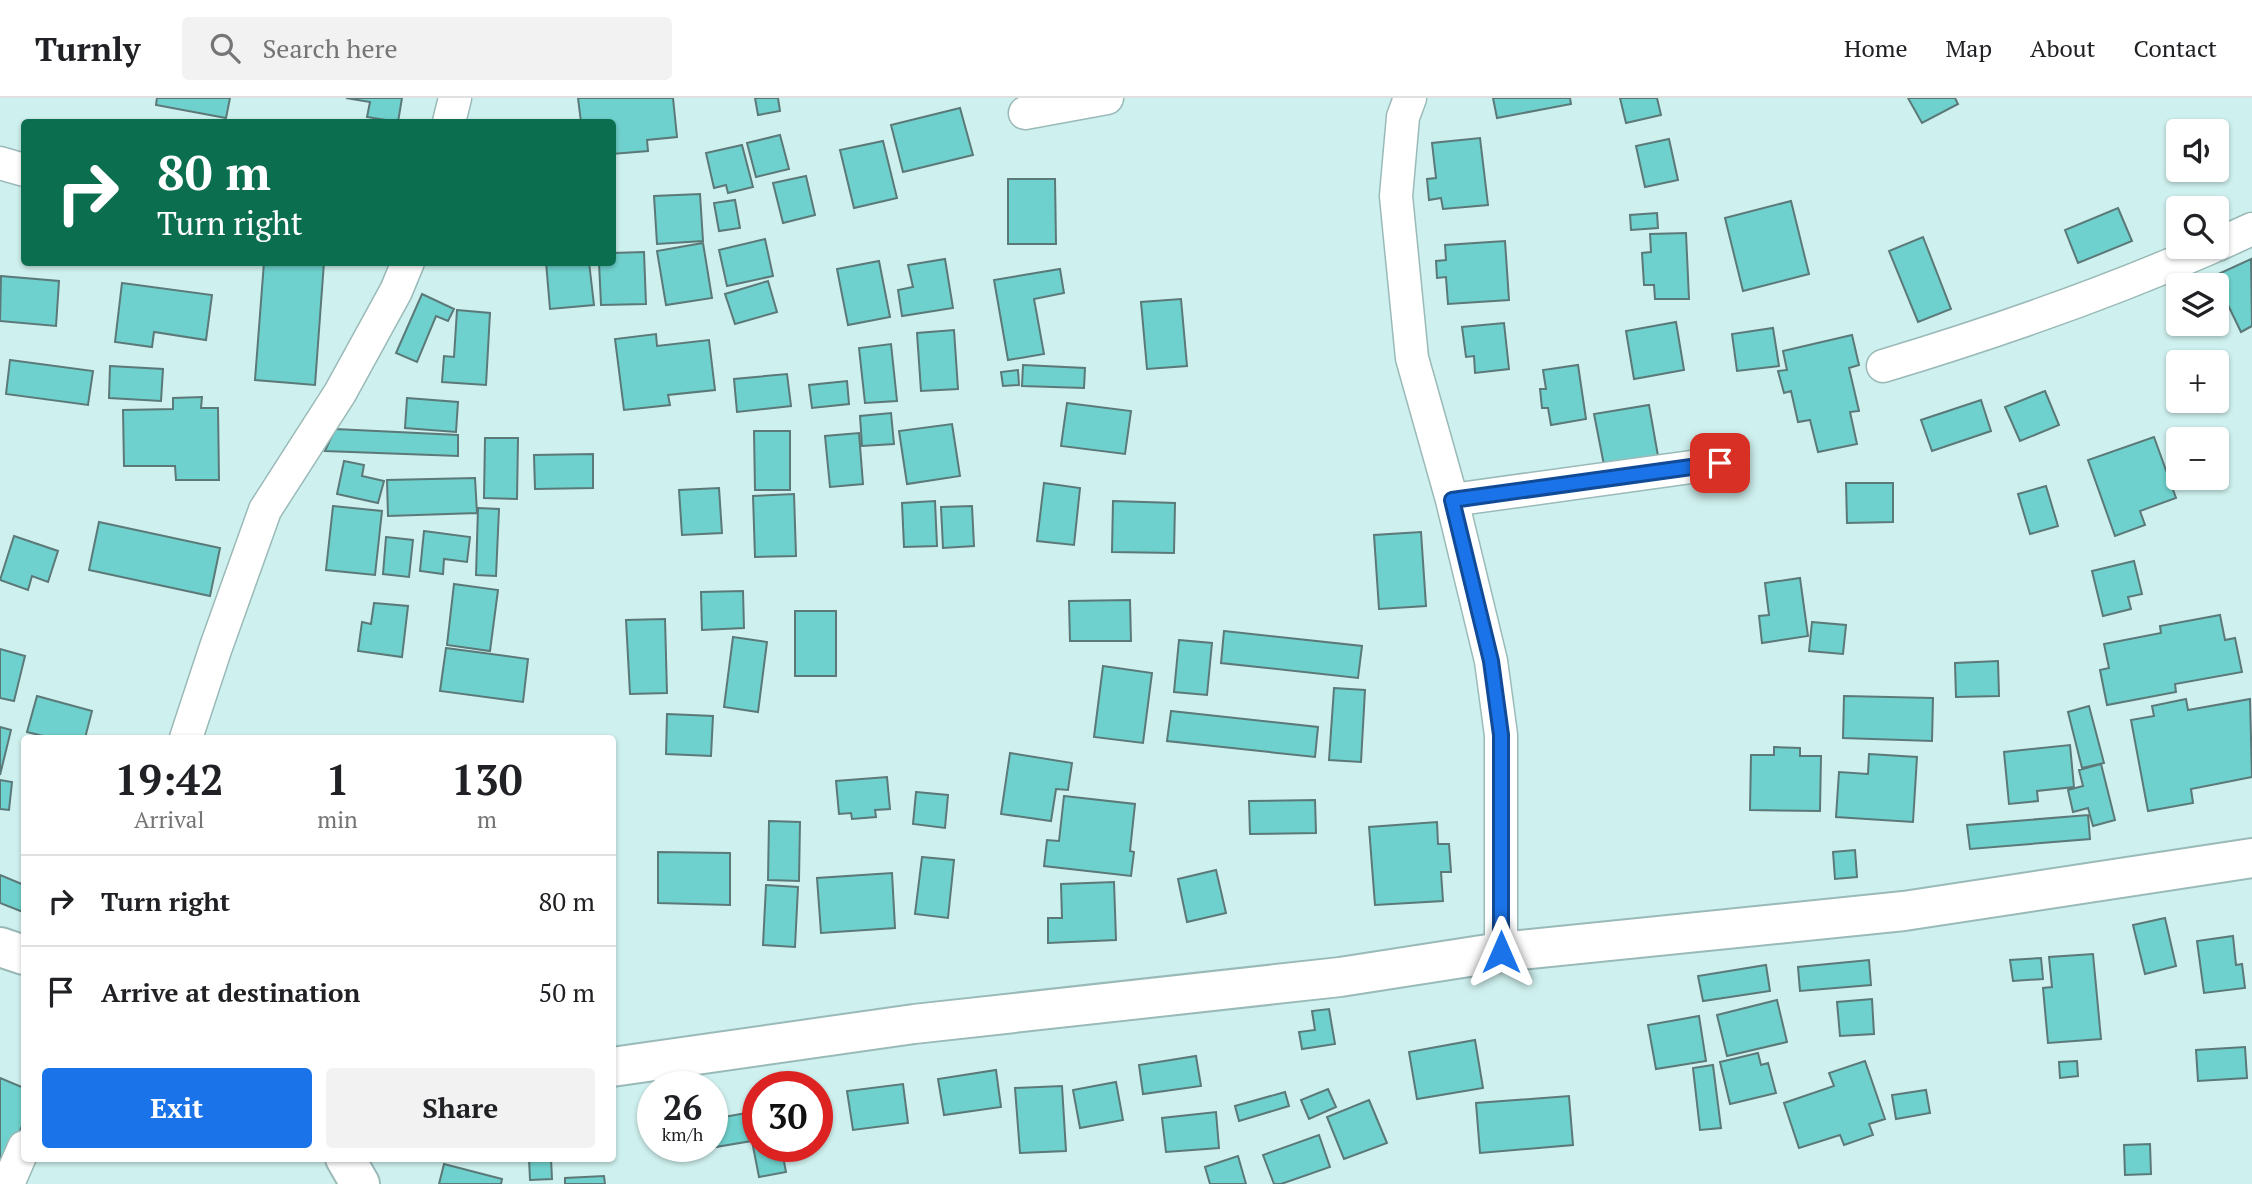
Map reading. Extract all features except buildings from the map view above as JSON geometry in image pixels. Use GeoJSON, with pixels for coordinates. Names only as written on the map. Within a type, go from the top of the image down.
{"type":"FeatureCollection","features":[{"type":"Feature","properties":{"kind":"street"},"geometry":{"type":"LineString","coordinates":[[450,119],[455,98]]}},
{"type":"Feature","properties":{"kind":"street"},"geometry":{"type":"LineString","coordinates":[[1025,113],[1107,98]]}},
{"type":"Feature","properties":{"kind":"street"},"geometry":{"type":"LineString","coordinates":[[1410,98],[1403,117],[1396,195],[1412,358],[1452,500],[1491,661],[1501,735],[1501,952]]}},
{"type":"Feature","properties":{"kind":"street"},"geometry":{"type":"LineString","coordinates":[[0,163],[21,169]]}},
{"type":"Feature","properties":{"kind":"street"},"geometry":{"type":"LineString","coordinates":[[2229,240],[2252,229]]}},
{"type":"Feature","properties":{"kind":"street"},"geometry":{"type":"LineString","coordinates":[[1883,366],[2040,316],[2183,259]]}},
{"type":"Feature","properties":{"kind":"street"},"geometry":{"type":"LineString","coordinates":[[187,735],[265,510],[340,393],[396,291],[406,266]]}},
{"type":"Feature","properties":{"kind":"street"},"geometry":{"type":"LineString","coordinates":[[1452,500],[1720,463]]}},
{"type":"Feature","properties":{"kind":"street"},"geometry":{"type":"LineString","coordinates":[[616,1066],[914,1024],[1340,977],[1501,952],[1904,911],[2252,859]]}},
{"type":"Feature","properties":{"kind":"street"},"geometry":{"type":"LineString","coordinates":[[0,947],[21,954]]}},
{"type":"Feature","properties":{"kind":"street"},"geometry":{"type":"LineString","coordinates":[[8,1184],[21,1154]]}},
{"type":"Feature","properties":{"kind":"street"},"geometry":{"type":"LineString","coordinates":[[347,1162],[360,1184]]}},
{"type":"Feature","properties":{"kind":"route"},"geometry":{"type":"LineString","coordinates":[[1501,952],[1501,735],[1491,661],[1452,500],[1720,463]]}}]}
